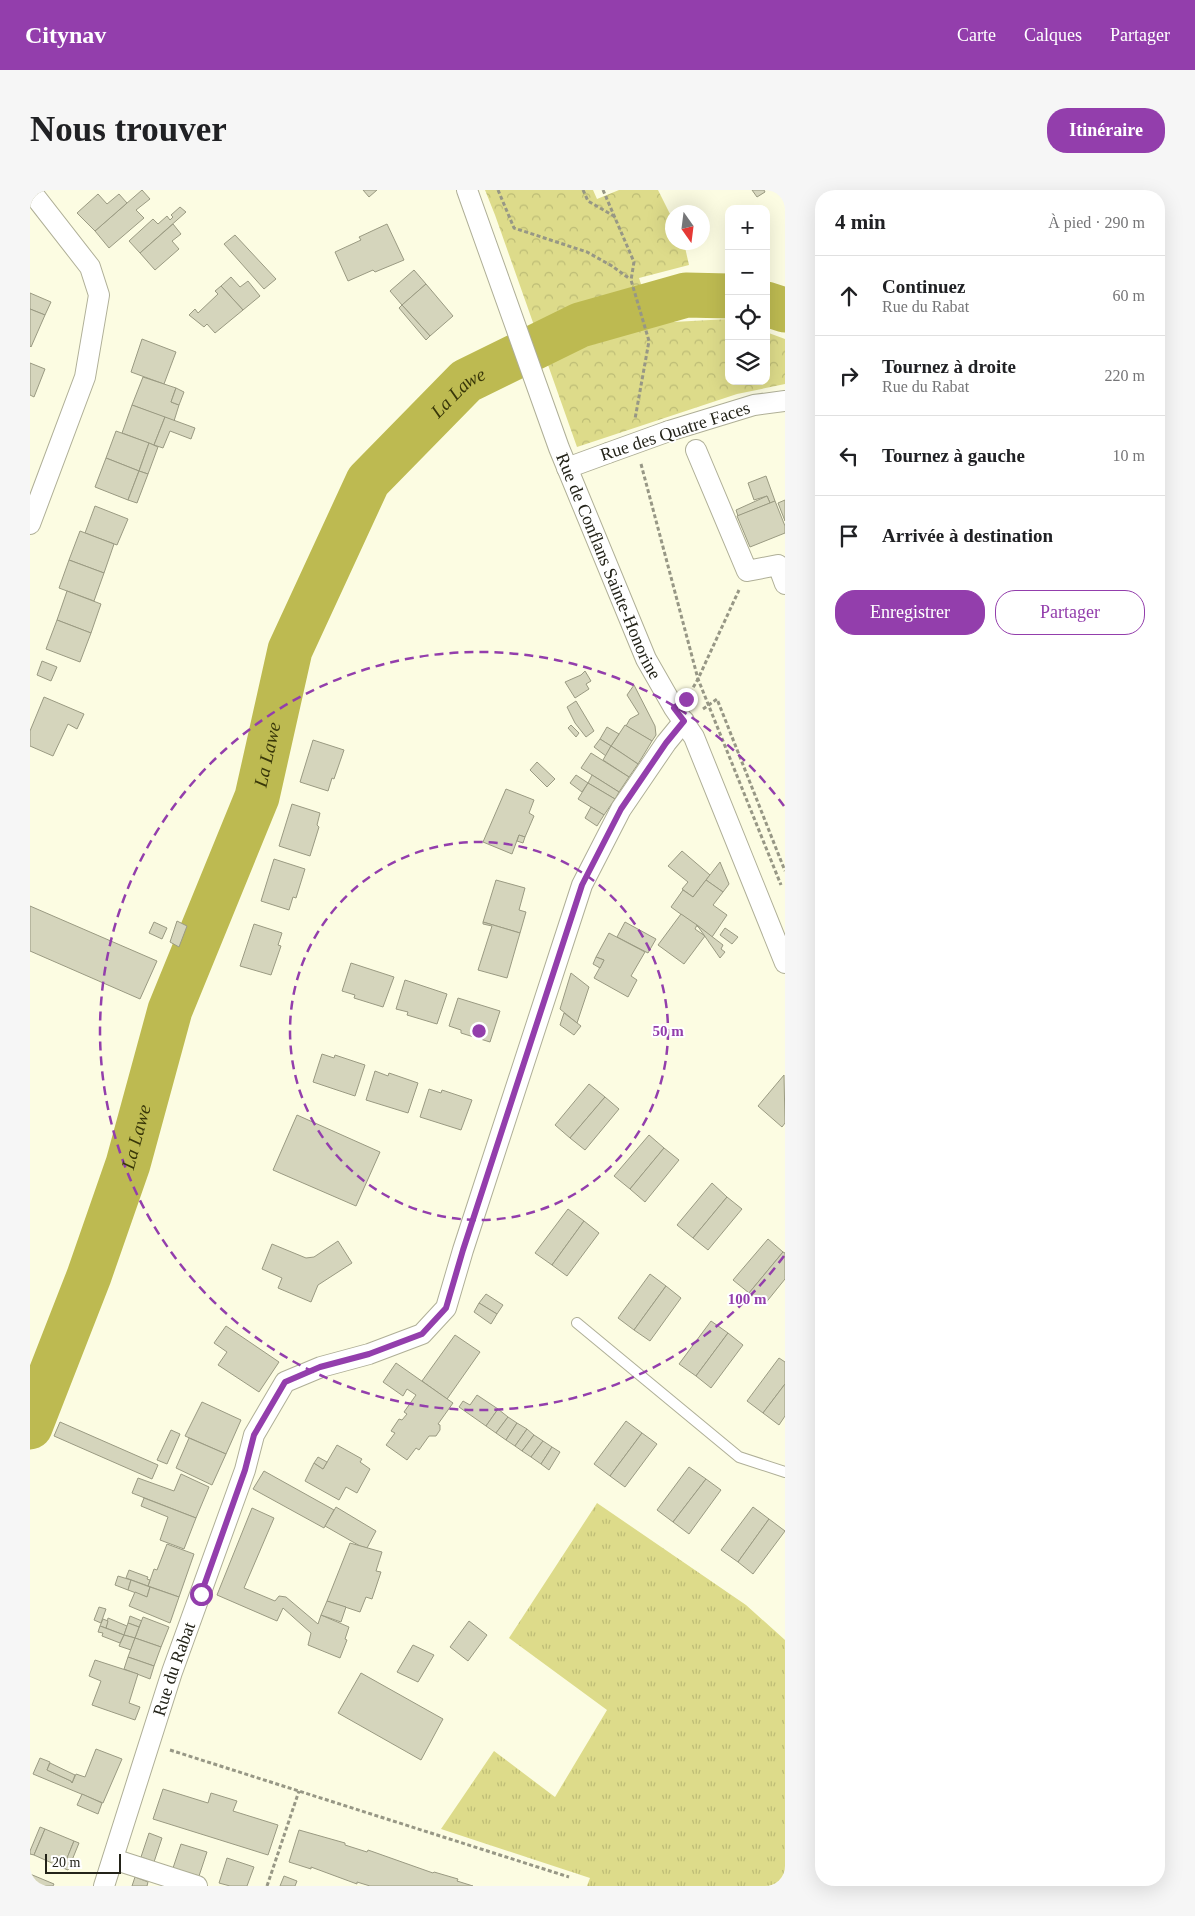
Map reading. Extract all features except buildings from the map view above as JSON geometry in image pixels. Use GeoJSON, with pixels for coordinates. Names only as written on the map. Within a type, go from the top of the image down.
{"type":"FeatureCollection","features":[{"type":"Feature","properties":{"kind":"street"},"geometry":{"type":"LineString","coordinates":[[30,190],[90,267],[98,295],[85,377],[30,524]]}},
{"type":"Feature","properties":{"kind":"street","name":"Rue de Conflans Sainte-Honorine"},"geometry":{"type":"LineString","coordinates":[[468,190],[567,468],[646,659],[694,737],[702,755],[785,963]]}},
{"type":"Feature","properties":{"kind":"street","name":"Rue des Quatre Faces"},"geometry":{"type":"LineString","coordinates":[[567,468],[669,431],[754,405],[785,401]]}},
{"type":"Feature","properties":{"kind":"street"},"geometry":{"type":"LineString","coordinates":[[696,450],[747,571],[781,563],[785,584]]}},
{"type":"Feature","properties":{"kind":"street","name":"Rue du Rabat"},"geometry":{"type":"LineString","coordinates":[[104,1886],[114,1860],[172,1672],[245,1470],[254,1435],[285,1382],[320,1367],[369,1354],[422,1334],[446,1308],[463,1250],[582,885],[621,809],[666,743],[679,714]]}},
{"type":"Feature","properties":{"kind":"street"},"geometry":{"type":"LineString","coordinates":[[114,1860],[197,1886]]}},
{"type":"Feature","properties":{"kind":"lane"},"geometry":{"type":"LineString","coordinates":[[577,1324],[739,1457],[785,1472]]}},
{"type":"Feature","properties":{"kind":"path"},"geometry":{"type":"LineString","coordinates":[[498,190],[514,228],[587,252],[612,266],[630,280]]}},
{"type":"Feature","properties":{"kind":"path"},"geometry":{"type":"LineString","coordinates":[[583,190],[588,201],[614,217]]}},
{"type":"Feature","properties":{"kind":"path"},"geometry":{"type":"LineString","coordinates":[[603,190],[634,262],[630,280],[649,341],[634,416],[635,424]]}},
{"type":"Feature","properties":{"kind":"path"},"geometry":{"type":"LineString","coordinates":[[640,458],[698,680],[782,889]]}},
{"type":"Feature","properties":{"kind":"path"},"geometry":{"type":"LineString","coordinates":[[679,714],[698,680],[747,571]]}},
{"type":"Feature","properties":{"kind":"path"},"geometry":{"type":"LineString","coordinates":[[709,706],[718,700],[785,871]]}},
{"type":"Feature","properties":{"kind":"path"},"geometry":{"type":"LineString","coordinates":[[150,1744],[569,1877]]}},
{"type":"Feature","properties":{"kind":"path"},"geometry":{"type":"LineString","coordinates":[[267,1886],[299,1791]]}},
{"type":"Feature","properties":{"kind":"green space"},"geometry":{"type":"Polygon","coordinates":[[[485,190],[593,190],[597,199],[619,190],[658,190],[666,205],[665,250],[686,250],[689,265],[639,278],[654,323],[725,319],[725,385],[770,385],[770,333],[785,339],[785,384],[737,394],[577,447],[485,190]]]}},
{"type":"Feature","properties":{"kind":"green space"},"geometry":{"type":"Polygon","coordinates":[[[597,1503],[746,1605],[785,1640],[785,1886],[587,1886],[590,1878],[441,1829],[494,1751],[555,1797],[607,1710],[509,1638],[597,1503]]]}},
{"type":"Feature","properties":{"kind":"waterway","name":"La Lawe"},"geometry":{"type":"LineString","coordinates":[[30,1427],[89,1276],[128,1164],[170,1010],[257,797],[290,650],[368,481],[466,381],[580,325],[686,295],[725,296]]}},
{"type":"Feature","properties":{"kind":"waterway","name":"La Lawe"},"geometry":{"type":"LineString","coordinates":[[770,305],[785,310]]}},
{"type":"Feature","properties":{"kind":"route"},"geometry":{"type":"LineString","coordinates":[[201,1594],[245,1470],[254,1435],[285,1382],[320,1367],[369,1354],[422,1334],[446,1308],[463,1250],[582,885],[621,809],[666,743],[684,721],[674,708],[686,699]]}}]}
